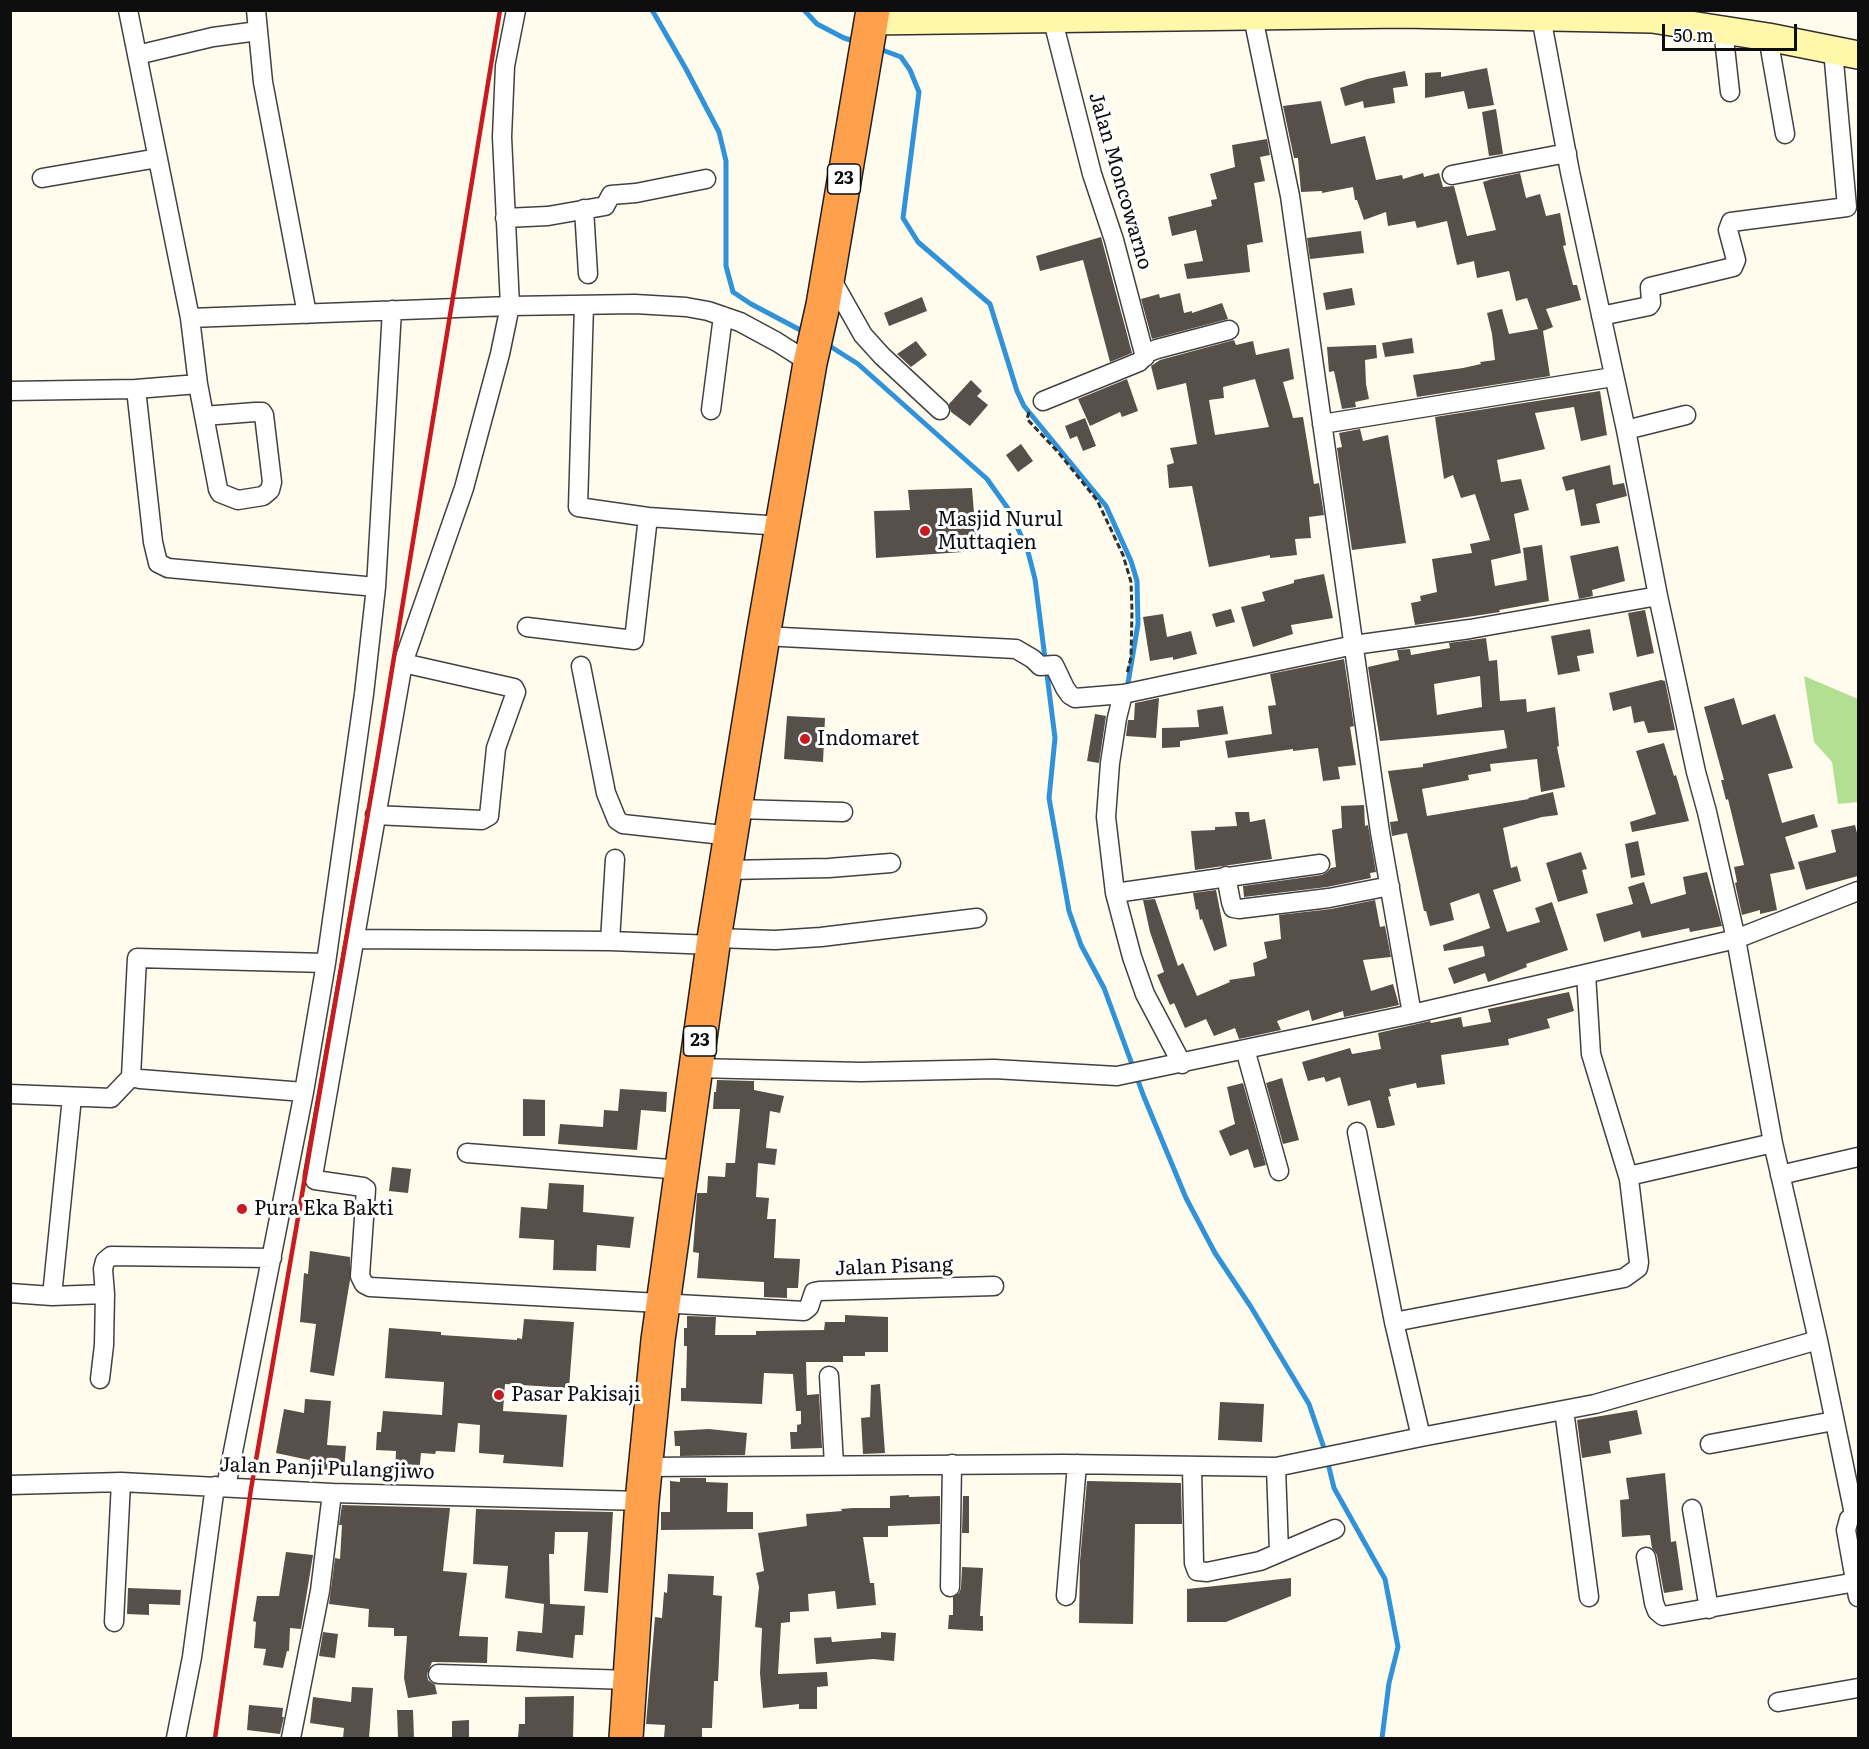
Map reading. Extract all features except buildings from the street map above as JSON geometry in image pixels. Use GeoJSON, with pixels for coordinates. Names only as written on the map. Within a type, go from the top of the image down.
{"type":"FeatureCollection","features":[{"type":"Feature","properties":{"kind":"highway","name":"23"},"geometry":{"type":"LineString","coordinates":[[626,1738],[642,1501],[658,1341],[696,1068],[763,636],[869,30]]}},
{"type":"Feature","properties":{"kind":"street"},"geometry":{"type":"LineString","coordinates":[[128,10],[190,318],[198,384],[204,416],[220,493],[238,500],[263,496],[270,490],[272,482],[262,412],[204,416]]}},
{"type":"Feature","properties":{"kind":"street"},"geometry":{"type":"LineString","coordinates":[[256,10],[263,82],[307,314]]}},
{"type":"Feature","properties":{"kind":"street"},"geometry":{"type":"LineString","coordinates":[[516,10],[505,66],[502,137],[510,306],[497,365],[464,488],[402,663],[356,939],[313,1176],[315,1180],[363,1187],[366,1190],[360,1276],[364,1284],[370,1287],[664,1304]]}},
{"type":"Feature","properties":{"kind":"street"},"geometry":{"type":"LineString","coordinates":[[869,30],[1052,17],[1253,17],[1401,12],[1652,19],[1723,29],[1846,52],[1853,206],[1731,222],[1728,230],[1736,260],[1733,267],[1650,287],[1651,303],[1649,306],[1601,316]]}},
{"type":"Feature","properties":{"kind":"street","name":"Jalan Moncowarno"},"geometry":{"type":"LineString","coordinates":[[1052,17],[1092,174],[1114,240],[1145,357]]}},
{"type":"Feature","properties":{"kind":"street"},"geometry":{"type":"LineString","coordinates":[[1253,17],[1290,196],[1354,645],[1390,886],[1412,1014]]}},
{"type":"Feature","properties":{"kind":"street"},"geometry":{"type":"LineString","coordinates":[[1541,17],[1695,772],[1707,812],[1736,939],[1773,1143],[1856,1514],[1849,1519],[1846,1530],[1857,1590],[1663,1616],[1657,1611],[1646,1557]]}},
{"type":"Feature","properties":{"kind":"street"},"geometry":{"type":"LineString","coordinates":[[1723,29],[1730,92]]}},
{"type":"Feature","properties":{"kind":"street"},"geometry":{"type":"LineString","coordinates":[[137,55],[213,37],[258,31]]}},
{"type":"Feature","properties":{"kind":"street"},"geometry":{"type":"LineString","coordinates":[[1768,37],[1785,134]]}},
{"type":"Feature","properties":{"kind":"street"},"geometry":{"type":"LineString","coordinates":[[1452,175],[1567,153]]}},
{"type":"Feature","properties":{"kind":"street"},"geometry":{"type":"LineString","coordinates":[[42,178],[158,158]]}},
{"type":"Feature","properties":{"kind":"street"},"geometry":{"type":"LineString","coordinates":[[506,218],[548,216],[607,205],[609,196],[616,194],[636,193],[706,179]]}},
{"type":"Feature","properties":{"kind":"street"},"geometry":{"type":"LineString","coordinates":[[584,209],[588,274]]}},
{"type":"Feature","properties":{"kind":"street"},"geometry":{"type":"LineString","coordinates":[[825,290],[882,356],[940,410]]}},
{"type":"Feature","properties":{"kind":"street"},"geometry":{"type":"LineString","coordinates":[[190,318],[510,306],[635,304],[686,307],[708,310],[740,322],[777,342],[812,356]]}},
{"type":"Feature","properties":{"kind":"street"},"geometry":{"type":"LineString","coordinates":[[584,305],[578,507],[648,517],[782,526]]}},
{"type":"Feature","properties":{"kind":"street"},"geometry":{"type":"LineString","coordinates":[[176,1738],[220,1487],[272,1258],[326,963],[364,694],[376,587],[392,310]]}},
{"type":"Feature","properties":{"kind":"street"},"geometry":{"type":"LineString","coordinates":[[711,410],[723,316]]}},
{"type":"Feature","properties":{"kind":"street"},"geometry":{"type":"LineString","coordinates":[[1043,401],[1139,362],[1149,352],[1229,330]]}},
{"type":"Feature","properties":{"kind":"street"},"geometry":{"type":"LineString","coordinates":[[1322,424],[1613,377]]}},
{"type":"Feature","properties":{"kind":"street"},"geometry":{"type":"LineString","coordinates":[[10,391],[136,389],[198,384]]}},
{"type":"Feature","properties":{"kind":"street"},"geometry":{"type":"LineString","coordinates":[[136,389],[153,542],[158,563],[168,568],[376,587]]}},
{"type":"Feature","properties":{"kind":"street"},"geometry":{"type":"LineString","coordinates":[[1626,430],[1686,415]]}},
{"type":"Feature","properties":{"kind":"street"},"geometry":{"type":"LineString","coordinates":[[527,627],[634,640],[648,517]]}},
{"type":"Feature","properties":{"kind":"street"},"geometry":{"type":"LineString","coordinates":[[763,636],[1016,649],[1047,665],[1070,695],[1075,698],[1127,693],[1354,645],[1470,629],[1658,596]]}},
{"type":"Feature","properties":{"kind":"street"},"geometry":{"type":"LineString","coordinates":[[375,815],[482,820],[489,816],[496,748],[516,692],[514,688],[402,663]]}},
{"type":"Feature","properties":{"kind":"street"},"geometry":{"type":"LineString","coordinates":[[581,666],[606,793],[617,820],[623,824],[734,822],[843,812]]}},
{"type":"Feature","properties":{"kind":"street"},"geometry":{"type":"LineString","coordinates":[[1127,693],[1117,718],[1110,763],[1106,817],[1115,893],[1132,957],[1145,994],[1181,1064]]}},
{"type":"Feature","properties":{"kind":"street"},"geometry":{"type":"LineString","coordinates":[[610,941],[615,859]]}},
{"type":"Feature","properties":{"kind":"street"},"geometry":{"type":"LineString","coordinates":[[726,870],[829,868],[891,863]]}},
{"type":"Feature","properties":{"kind":"street"},"geometry":{"type":"LineString","coordinates":[[1115,893],[1320,864]]}},
{"type":"Feature","properties":{"kind":"street"},"geometry":{"type":"LineString","coordinates":[[1226,876],[1233,908],[1239,909],[1329,898],[1390,886]]}},
{"type":"Feature","properties":{"kind":"street"},"geometry":{"type":"LineString","coordinates":[[696,1068],[861,1072],[993,1069],[1117,1076],[1412,1014],[1736,939],[1858,891]]}},
{"type":"Feature","properties":{"kind":"street"},"geometry":{"type":"LineString","coordinates":[[356,939],[714,942],[775,940],[821,937],[977,918]]}},
{"type":"Feature","properties":{"kind":"street"},"geometry":{"type":"LineString","coordinates":[[10,1094],[111,1098],[131,1077],[137,958],[326,963]]}},
{"type":"Feature","properties":{"kind":"street"},"geometry":{"type":"LineString","coordinates":[[1394,1322],[1624,1278],[1638,1268],[1629,1179],[1591,1054],[1586,974]]}},
{"type":"Feature","properties":{"kind":"street"},"geometry":{"type":"LineString","coordinates":[[1245,1049],[1279,1171]]}},
{"type":"Feature","properties":{"kind":"street"},"geometry":{"type":"LineString","coordinates":[[131,1077],[304,1092]]}},
{"type":"Feature","properties":{"kind":"street"},"geometry":{"type":"LineString","coordinates":[[52,1296],[72,1097]]}},
{"type":"Feature","properties":{"kind":"street"},"geometry":{"type":"LineString","coordinates":[[1358,1132],[1394,1322],[1421,1437]]}},
{"type":"Feature","properties":{"kind":"street"},"geometry":{"type":"LineString","coordinates":[[1629,1179],[1633,1176],[1773,1143]]}},
{"type":"Feature","properties":{"kind":"street"},"geometry":{"type":"LineString","coordinates":[[467,1153],[682,1170]]}},
{"type":"Feature","properties":{"kind":"street"},"geometry":{"type":"LineString","coordinates":[[1780,1175],[1858,1157]]}},
{"type":"Feature","properties":{"kind":"street"},"geometry":{"type":"LineString","coordinates":[[100,1378],[104,1345],[103,1269],[105,1261],[111,1256],[272,1258]]}},
{"type":"Feature","properties":{"kind":"street","name":"Jalan Pisang"},"geometry":{"type":"LineString","coordinates":[[664,1304],[804,1311],[809,1307],[814,1292],[819,1291],[994,1286]]}},
{"type":"Feature","properties":{"kind":"street"},"geometry":{"type":"LineString","coordinates":[[10,1293],[52,1296],[105,1294]]}},
{"type":"Feature","properties":{"kind":"street"},"geometry":{"type":"LineString","coordinates":[[646,1467],[1077,1464],[1276,1467],[1617,1399],[1818,1340]]}},
{"type":"Feature","properties":{"kind":"street"},"geometry":{"type":"LineString","coordinates":[[829,1376],[834,1465]]}},
{"type":"Feature","properties":{"kind":"street"},"geometry":{"type":"LineString","coordinates":[[1564,1410],[1589,1597]]}},
{"type":"Feature","properties":{"kind":"street"},"geometry":{"type":"LineString","coordinates":[[1710,1444],[1834,1421]]}},
{"type":"Feature","properties":{"kind":"street"},"geometry":{"type":"LineString","coordinates":[[950,1587],[952,1464]]}},
{"type":"Feature","properties":{"kind":"street"},"geometry":{"type":"LineString","coordinates":[[1066,1596],[1077,1464]]}},
{"type":"Feature","properties":{"kind":"street"},"geometry":{"type":"LineString","coordinates":[[1192,1467],[1194,1563],[1197,1571],[1207,1572],[1260,1561],[1335,1529]]}},
{"type":"Feature","properties":{"kind":"street"},"geometry":{"type":"LineString","coordinates":[[1276,1467],[1280,1552]]}},
{"type":"Feature","properties":{"kind":"street"},"geometry":{"type":"LineString","coordinates":[[114,1622],[121,1482]]}},
{"type":"Feature","properties":{"kind":"street","name":"Jalan Panji Pulangjiwo"},"geometry":{"type":"LineString","coordinates":[[10,1485],[121,1482],[332,1493],[642,1501]]}},
{"type":"Feature","properties":{"kind":"street"},"geometry":{"type":"LineString","coordinates":[[291,1738],[320,1591],[332,1493]]}},
{"type":"Feature","properties":{"kind":"street"},"geometry":{"type":"LineString","coordinates":[[1692,1509],[1709,1609]]}},
{"type":"Feature","properties":{"kind":"street"},"geometry":{"type":"LineString","coordinates":[[438,1674],[630,1680]]}},
{"type":"Feature","properties":{"kind":"street"},"geometry":{"type":"LineString","coordinates":[[1778,1702],[1858,1688]]}},
{"type":"Feature","properties":{"kind":"path"},"geometry":{"type":"LineString","coordinates":[[1027,414],[1027,419],[1058,452],[1097,500],[1123,555],[1131,582],[1132,611],[1131,657],[1127,693]]}},
{"type":"Feature","properties":{"kind":"green space"},"geometry":{"type":"Polygon","coordinates":[[[1804,676],[1858,699],[1858,802],[1838,804],[1832,762],[1814,742],[1804,676]]]}},
{"type":"Feature","properties":{"kind":"waterway"},"geometry":{"type":"LineString","coordinates":[[652,10],[719,132],[726,161],[726,266],[733,292],[806,333]]}},
{"type":"Feature","properties":{"kind":"waterway"},"geometry":{"type":"LineString","coordinates":[[804,10],[817,24],[857,42]]}},
{"type":"Feature","properties":{"kind":"waterway"},"geometry":{"type":"LineString","coordinates":[[877,48],[901,57],[910,70],[919,92],[903,218],[918,242],[990,304],[1017,391],[1024,406],[1106,506],[1131,561],[1137,581],[1138,624],[1127,689]]}},
{"type":"Feature","properties":{"kind":"waterway"},"geometry":{"type":"LineString","coordinates":[[825,343],[858,364],[987,479],[1009,510],[1027,548],[1035,579],[1055,738],[1049,798],[1069,911],[1081,945],[1104,988],[1144,1097],[1186,1198],[1215,1253],[1251,1307],[1309,1404],[1325,1451],[1334,1488],[1385,1579],[1398,1647],[1389,1683],[1382,1738]]}},
{"type":"Feature","properties":{"kind":"railway"},"geometry":{"type":"LineString","coordinates":[[215,1738],[251,1489],[377,761],[500,10]]}},
{"type":"Feature","properties":{"kind":"place","name":"Masjid Nurul Muttaqien"},"geometry":{"type":"Point","coordinates":[925,531]}},
{"type":"Feature","properties":{"kind":"place","name":"Indomaret"},"geometry":{"type":"Point","coordinates":[805,739]}},
{"type":"Feature","properties":{"kind":"place","name":"Pura Eka Bakti"},"geometry":{"type":"Point","coordinates":[242,1209]}},
{"type":"Feature","properties":{"kind":"place","name":"Pasar Pakisaji"},"geometry":{"type":"Point","coordinates":[499,1395]}}]}
